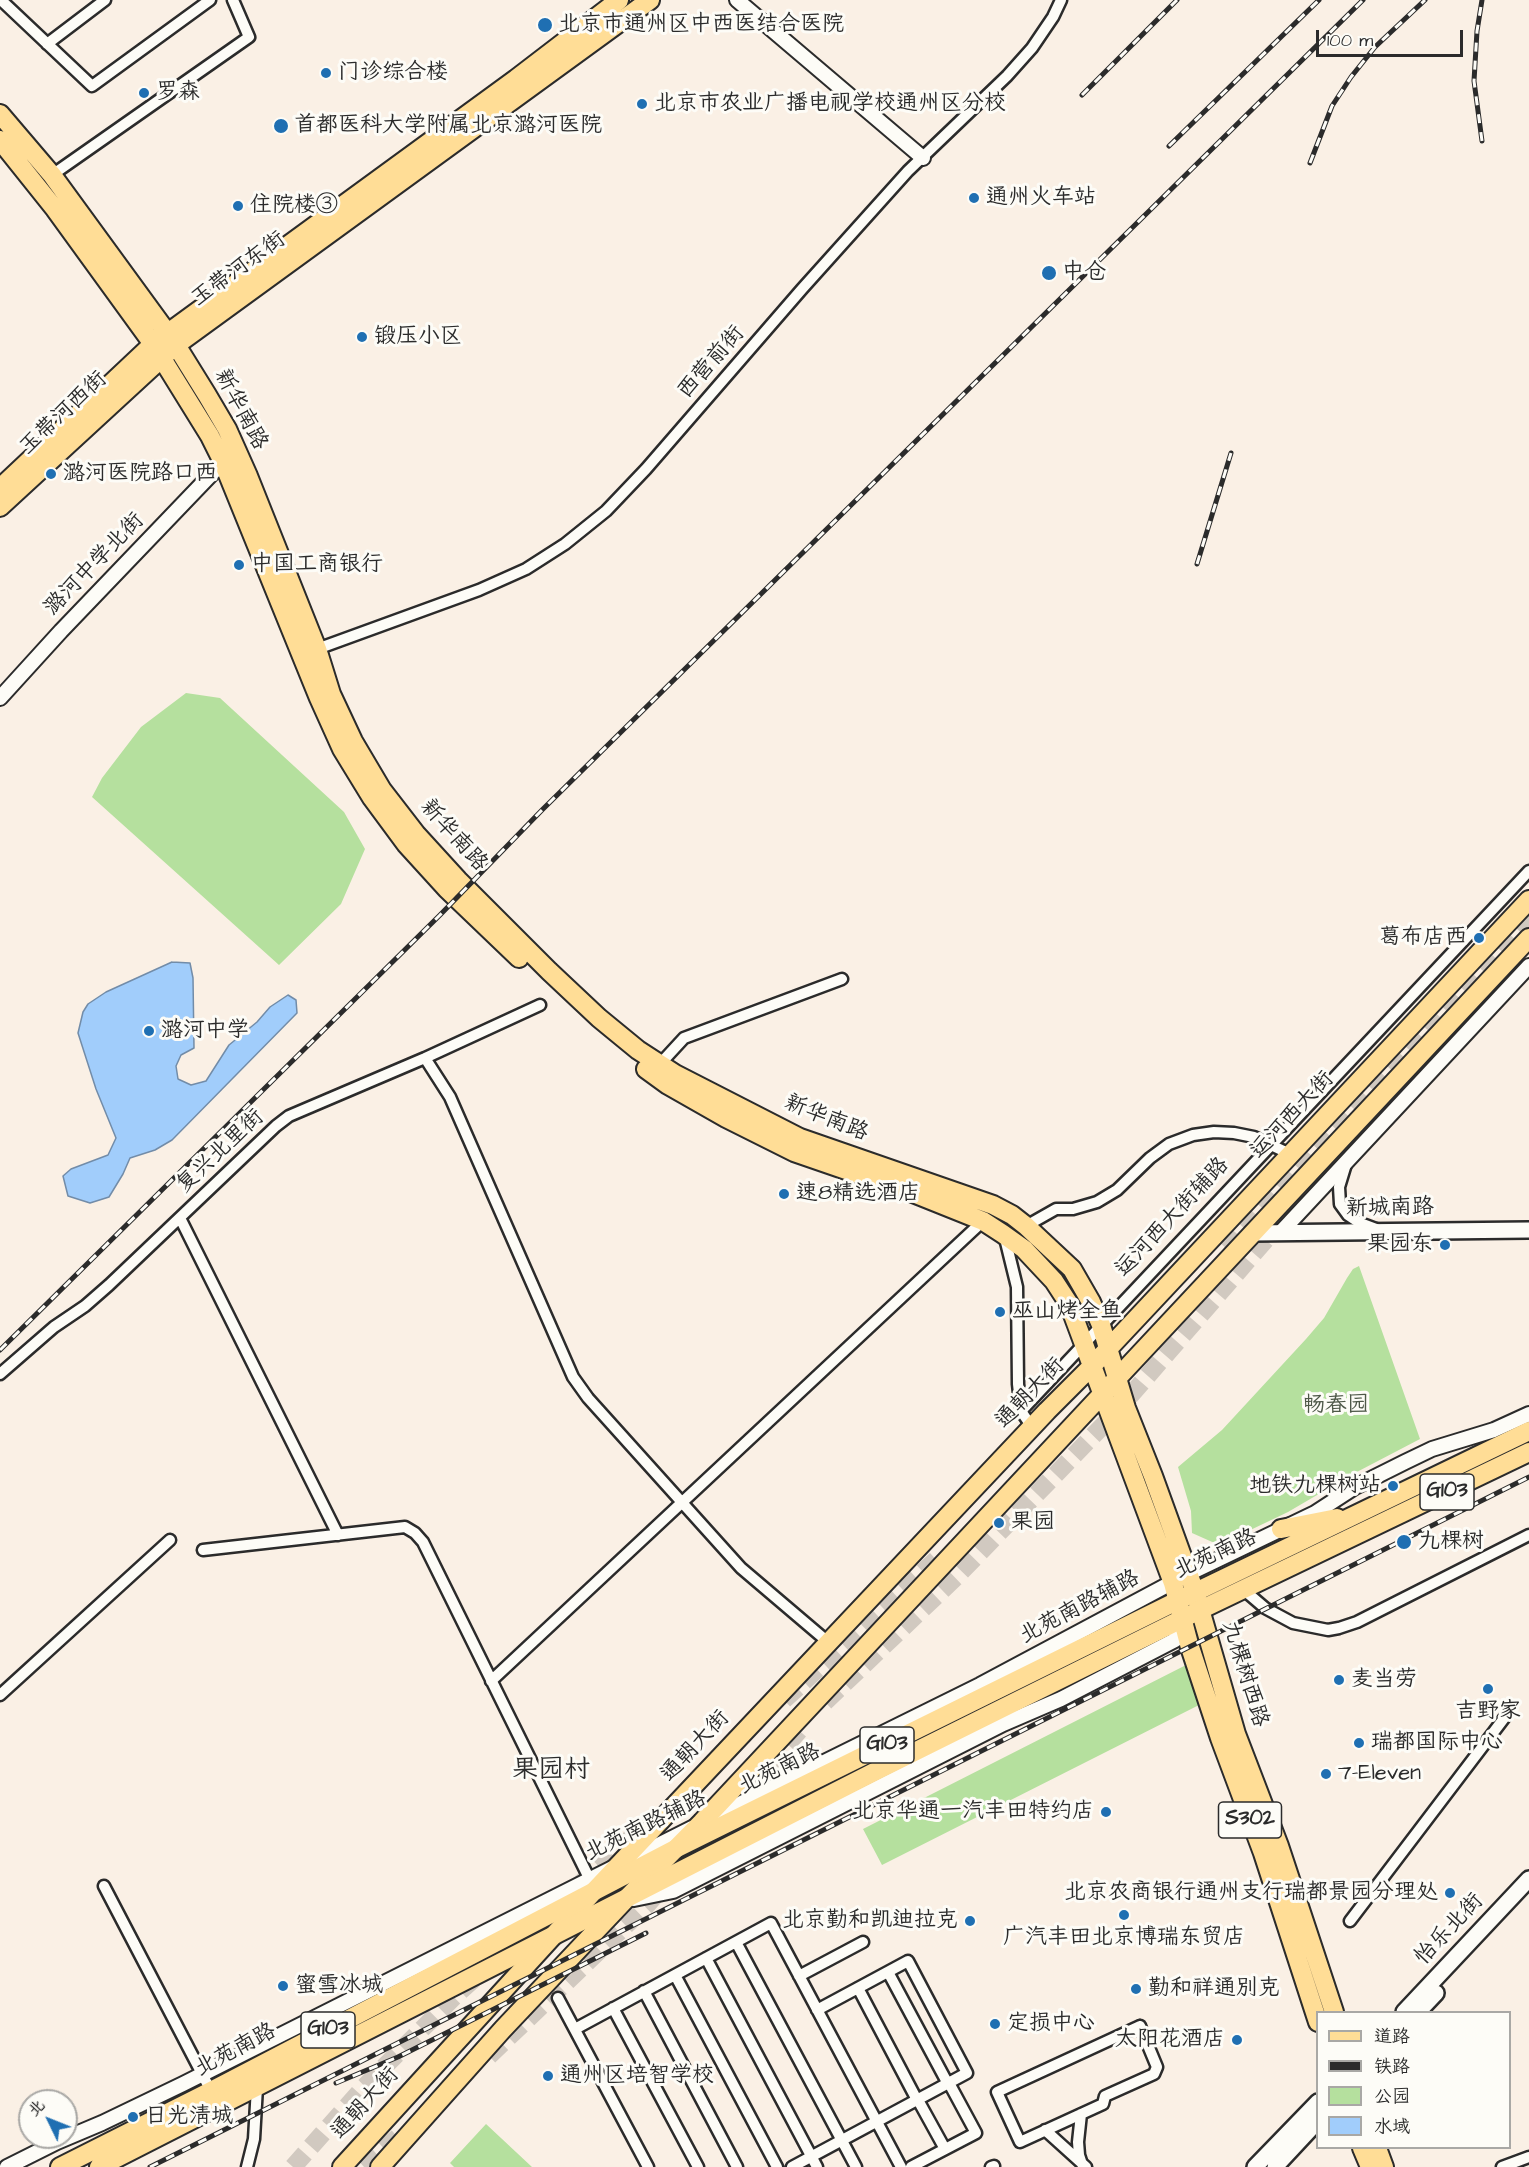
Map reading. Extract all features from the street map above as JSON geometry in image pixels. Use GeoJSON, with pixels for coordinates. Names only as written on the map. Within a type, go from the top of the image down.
{"type":"FeatureCollection","features":[{"type":"Feature","properties":{"kind":"main road","name":"玉带河东街"},"geometry":{"type":"LineString","coordinates":[[164,345],[619,0]]}},
{"type":"Feature","properties":{"kind":"main road","name":"玉带河东街"},"geometry":{"type":"LineString","coordinates":[[164,345],[650,0]]}},
{"type":"Feature","properties":{"kind":"main road","name":"新华南路"},"geometry":{"type":"LineString","coordinates":[[0,114],[52,175],[164,345],[192,405],[223,462],[342,749],[372,798],[447,889],[591,1026],[629,1057],[668,1084],[726,1118],[794,1152],[913,1192],[982,1221],[1004,1234],[1054,1281],[1069,1304],[1092,1366]]}},
{"type":"Feature","properties":{"kind":"main road","name":"新华南路"},"geometry":{"type":"LineString","coordinates":[[0,140],[164,345],[227,429],[317,649],[331,694],[353,741],[382,790],[416,834],[458,880],[599,1018],[638,1050],[660,1064],[800,1138],[993,1205],[1012,1215],[1072,1269],[1101,1325],[1107,1350]]}},
{"type":"Feature","properties":{"kind":"main road","name":"玉带河西街"},"geometry":{"type":"LineString","coordinates":[[0,488],[164,345]]}},
{"type":"Feature","properties":{"kind":"main road","name":"玉带河西街"},"geometry":{"type":"LineString","coordinates":[[0,507],[164,345]]}},
{"type":"Feature","properties":{"kind":"main road","name":"运河西大街"},"geometry":{"type":"LineString","coordinates":[[1092,1366],[1529,900]]}},
{"type":"Feature","properties":{"kind":"main road"},"geometry":{"type":"LineString","coordinates":[[380,2167],[503,2029],[624,1901],[679,1847],[1529,938]]}},
{"type":"Feature","properties":{"kind":"main road","name":"新城南路"},"geometry":{"type":"LineString","coordinates":[[1252,1233],[1529,1230]]}},
{"type":"Feature","properties":{"kind":"main road","name":"九棵树西路"},"geometry":{"type":"LineString","coordinates":[[1107,1350],[1187,1592],[1236,1734],[1279,1846],[1333,2011]]}},
{"type":"Feature","properties":{"kind":"main road","name":"九棵树西路"},"geometry":{"type":"LineString","coordinates":[[1092,1366],[1102,1395],[1187,1592]]}},
{"type":"Feature","properties":{"kind":"main road","name":"通朝大街"},"geometry":{"type":"LineString","coordinates":[[342,2167],[558,1932],[592,1885],[621,1863],[1092,1366]]}},
{"type":"Feature","properties":{"kind":"main road","name":"北苑南路"},"geometry":{"type":"LineString","coordinates":[[60,2167],[211,2091],[592,1885],[679,1847],[1187,1592],[1359,1514],[1529,1431]]}},
{"type":"Feature","properties":{"kind":"main road","name":"北苑南路"},"geometry":{"type":"LineString","coordinates":[[1187,1592],[1244,1590],[1529,1452]]}},
{"type":"Feature","properties":{"kind":"main road"},"geometry":{"type":"LineString","coordinates":[[1281,1529],[1359,1514]]}},
{"type":"Feature","properties":{"kind":"main road","name":"北苑南路"},"geometry":{"type":"LineString","coordinates":[[99,2167],[558,1932],[624,1901],[1183,1619],[1187,1592]]}},
{"type":"Feature","properties":{"kind":"main road","name":"九棵树西路"},"geometry":{"type":"LineString","coordinates":[[1183,1619],[1220,1738],[1263,1853],[1316,2019]]}},
{"type":"Feature","properties":{"kind":"main road"},"geometry":{"type":"LineString","coordinates":[[957,1731],[1003,1724]]}},
{"type":"Feature","properties":{"kind":"main road","name":"怡乐北街"},"geometry":{"type":"LineString","coordinates":[[1406,2011],[1529,1879]]}},
{"type":"Feature","properties":{"kind":"main road","name":"怡乐北街"},"geometry":{"type":"LineString","coordinates":[[1420,2011],[1529,1893]]}},
{"type":"Feature","properties":{"kind":"main road"},"geometry":{"type":"LineString","coordinates":[[1255,2167],[1316,2103]]}},
{"type":"Feature","properties":{"kind":"main road"},"geometry":{"type":"LineString","coordinates":[[1275,2167],[1316,2122]]}},
{"type":"Feature","properties":{"kind":"main road"},"geometry":{"type":"LineString","coordinates":[[1362,2149],[1370,2167]]}},
{"type":"Feature","properties":{"kind":"main road"},"geometry":{"type":"LineString","coordinates":[[1377,2149],[1384,2167]]}},
{"type":"Feature","properties":{"kind":"street"},"geometry":{"type":"LineString","coordinates":[[47,44],[105,0]]}},
{"type":"Feature","properties":{"kind":"street"},"geometry":{"type":"LineString","coordinates":[[5,1],[92,86],[210,0]]}},
{"type":"Feature","properties":{"kind":"street"},"geometry":{"type":"LineString","coordinates":[[52,175],[249,37],[233,0]]}},
{"type":"Feature","properties":{"kind":"street"},"geometry":{"type":"LineString","coordinates":[[737,0],[923,158]]}},
{"type":"Feature","properties":{"kind":"street","name":"西营前街"},"geometry":{"type":"LineString","coordinates":[[317,649],[478,590],[526,569],[565,544],[606,511],[646,469],[802,289],[923,158],[1007,76],[1032,48],[1053,17],[1061,0]]}},
{"type":"Feature","properties":{"kind":"street","name":"潞河中学北街"},"geometry":{"type":"LineString","coordinates":[[0,698],[223,462]]}},
{"type":"Feature","properties":{"kind":"street","name":"运河西大街辅路"},"geometry":{"type":"LineString","coordinates":[[1020,1411],[1529,871]]}},
{"type":"Feature","properties":{"kind":"street"},"geometry":{"type":"LineString","coordinates":[[1280,1233],[1529,966]]}},
{"type":"Feature","properties":{"kind":"street"},"geometry":{"type":"LineString","coordinates":[[660,1064],[684,1038],[842,979]]}},
{"type":"Feature","properties":{"kind":"street","name":"复兴北里街"},"geometry":{"type":"LineString","coordinates":[[0,1374],[54,1327],[109,1286],[289,1116],[425,1058],[540,1005]]}},
{"type":"Feature","properties":{"kind":"street"},"geometry":{"type":"LineString","coordinates":[[425,1058],[450,1097],[573,1377],[588,1398],[741,1568],[828,1642]]}},
{"type":"Feature","properties":{"kind":"street"},"geometry":{"type":"LineString","coordinates":[[1026,1226],[1056,1209],[1072,1209],[1097,1202],[1117,1190],[1169,1144],[1193,1135],[1234,1132],[1254,1137],[1290,1154]]}},
{"type":"Feature","properties":{"kind":"street"},"geometry":{"type":"LineString","coordinates":[[1346,1162],[1339,1187],[1340,1204],[1348,1215],[1360,1223],[1385,1232]]}},
{"type":"Feature","properties":{"kind":"street"},"geometry":{"type":"LineString","coordinates":[[180,1218],[338,1535]]}},
{"type":"Feature","properties":{"kind":"street"},"geometry":{"type":"LineString","coordinates":[[491,1681],[982,1221]]}},
{"type":"Feature","properties":{"kind":"street"},"geometry":{"type":"LineString","coordinates":[[1004,1234],[1017,1287],[1020,1411],[1032,1427]]}},
{"type":"Feature","properties":{"kind":"street","name":"北苑南路辅路"},"geometry":{"type":"LineString","coordinates":[[621,1863],[980,1685],[1187,1592],[1281,1529],[1321,1509],[1355,1487],[1432,1449],[1494,1430],[1529,1414]]}},
{"type":"Feature","properties":{"kind":"street"},"geometry":{"type":"LineString","coordinates":[[203,1550],[405,1527],[415,1533],[423,1542],[592,1885]]}},
{"type":"Feature","properties":{"kind":"street"},"geometry":{"type":"LineString","coordinates":[[1244,1590],[1265,1608],[1293,1623],[1319,1629],[1339,1628],[1377,1612],[1529,1535]]}},
{"type":"Feature","properties":{"kind":"street"},"geometry":{"type":"LineString","coordinates":[[0,1695],[170,1540]]}},
{"type":"Feature","properties":{"kind":"street"},"geometry":{"type":"LineString","coordinates":[[624,1901],[673,1891],[1003,1724],[1061,1699],[1175,1640],[1183,1619]]}},
{"type":"Feature","properties":{"kind":"street"},"geometry":{"type":"LineString","coordinates":[[1350,1922],[1505,1717]]}},
{"type":"Feature","properties":{"kind":"street","name":"北苑南路辅路"},"geometry":{"type":"LineString","coordinates":[[8,2167],[592,1885]]}},
{"type":"Feature","properties":{"kind":"street"},"geometry":{"type":"LineString","coordinates":[[104,1886],[211,2091]]}},
{"type":"Feature","properties":{"kind":"street"},"geometry":{"type":"LineString","coordinates":[[575,2029],[771,1923],[901,2167]]}},
{"type":"Feature","properties":{"kind":"street"},"geometry":{"type":"LineString","coordinates":[[736,1942],[856,2167]]}},
{"type":"Feature","properties":{"kind":"street"},"geometry":{"type":"LineString","coordinates":[[799,1976],[863,1942]]}},
{"type":"Feature","properties":{"kind":"street"},"geometry":{"type":"LineString","coordinates":[[706,1958],[814,2162]]}},
{"type":"Feature","properties":{"kind":"street"},"geometry":{"type":"LineString","coordinates":[[792,2167],[814,2162],[842,2140],[967,2073],[908,1961],[817,2010]]}},
{"type":"Feature","properties":{"kind":"street"},"geometry":{"type":"LineString","coordinates":[[888,1972],[976,2133],[912,2167]]}},
{"type":"Feature","properties":{"kind":"street"},"geometry":{"type":"LineString","coordinates":[[675,1975],[777,2167]]}},
{"type":"Feature","properties":{"kind":"street"},"geometry":{"type":"LineString","coordinates":[[858,1988],[945,2149]]}},
{"type":"Feature","properties":{"kind":"street"},"geometry":{"type":"LineString","coordinates":[[644,1991],[737,2167]]}},
{"type":"Feature","properties":{"kind":"street"},"geometry":{"type":"LineString","coordinates":[[558,1998],[648,2167]]}},
{"type":"Feature","properties":{"kind":"street"},"geometry":{"type":"LineString","coordinates":[[613,2008],[698,2167]]}},
{"type":"Feature","properties":{"kind":"street"},"geometry":{"type":"LineString","coordinates":[[1140,2026],[1157,2067],[1154,2074],[1105,2096],[1103,2104],[1081,2114],[1020,2142],[997,2092],[1140,2026]]}},
{"type":"Feature","properties":{"kind":"street"},"geometry":{"type":"LineString","coordinates":[[247,2167],[254,2139],[257,2087]]}},
{"type":"Feature","properties":{"kind":"street"},"geometry":{"type":"LineString","coordinates":[[1081,2114],[1078,2142],[1079,2156],[1084,2165]]}},
{"type":"Feature","properties":{"kind":"street"},"geometry":{"type":"LineString","coordinates":[[1045,2130],[1084,2165]]}},
{"type":"Feature","properties":{"kind":"street"},"geometry":{"type":"LineString","coordinates":[[1502,2167],[1529,2157]]}},
{"type":"Feature","properties":{"kind":"street"},"geometry":{"type":"LineString","coordinates":[[1071,2167],[1084,2165]]}},
{"type":"Feature","properties":{"kind":"green space"},"geometry":{"type":"Polygon","coordinates":[[[186,693],[220,698],[344,812],[365,849],[341,904],[279,965],[92,797],[102,778],[141,727],[186,693]]]}},
{"type":"Feature","properties":{"kind":"green space","name":"畅春园"},"geometry":{"type":"Polygon","coordinates":[[[1359,1266],[1420,1439],[1288,1512],[1219,1545],[1192,1533],[1191,1511],[1178,1467],[1222,1430],[1306,1339],[1324,1318],[1353,1269],[1359,1266]]]}},
{"type":"Feature","properties":{"kind":"green space"},"geometry":{"type":"Polygon","coordinates":[[[1190,1663],[1203,1703],[882,1865],[863,1829],[1190,1663]]]}},
{"type":"Feature","properties":{"kind":"green space"},"geometry":{"type":"Polygon","coordinates":[[[486,2124],[532,2167],[454,2167],[450,2163],[486,2124]]]}},
{"type":"Feature","properties":{"kind":"water"},"geometry":{"type":"Polygon","coordinates":[[[172,962],[190,963],[193,978],[194,1048],[181,1055],[176,1066],[178,1079],[191,1085],[206,1081],[229,1045],[257,1022],[270,1007],[288,995],[296,1000],[297,1013],[172,1140],[155,1150],[130,1158],[109,1197],[90,1203],[68,1196],[63,1176],[71,1169],[108,1155],[116,1138],[96,1089],[78,1033],[83,1012],[88,1004],[106,992],[172,962]]]}},
{"type":"Feature","properties":{"kind":"tunnel"},"geometry":{"type":"LineString","coordinates":[[1227,1249],[1315,1148],[1529,914]]}},
{"type":"Feature","properties":{"kind":"tunnel"},"geometry":{"type":"LineString","coordinates":[[825,1702],[956,1577],[1117,1411],[1354,1138]]}},
{"type":"Feature","properties":{"kind":"tunnel"},"geometry":{"type":"LineString","coordinates":[[784,1700],[940,1556]]}},
{"type":"Feature","properties":{"kind":"tunnel"},"geometry":{"type":"LineString","coordinates":[[489,2056],[646,1906],[805,1724]]}},
{"type":"Feature","properties":{"kind":"tunnel"},"geometry":{"type":"LineString","coordinates":[[579,1885],[654,1817]]}},
{"type":"Feature","properties":{"kind":"tunnel"},"geometry":{"type":"LineString","coordinates":[[293,2167],[364,2087],[456,1995],[532,1927]]}},
{"type":"Feature","properties":{"kind":"tunnel"},"geometry":{"type":"LineString","coordinates":[[364,2167],[399,2136]]}},
{"type":"Feature","properties":{"kind":"railway"},"geometry":{"type":"LineString","coordinates":[[1082,95],[1177,0]]}},
{"type":"Feature","properties":{"kind":"railway"},"geometry":{"type":"LineString","coordinates":[[1169,146],[1319,0]]}},
{"type":"Feature","properties":{"kind":"railway"},"geometry":{"type":"LineString","coordinates":[[0,1350],[440,915],[543,809],[1363,0]]}},
{"type":"Feature","properties":{"kind":"railway"},"geometry":{"type":"LineString","coordinates":[[1310,163],[1332,106],[1351,77],[1375,47],[1425,0]]}},
{"type":"Feature","properties":{"kind":"railway"},"geometry":{"type":"LineString","coordinates":[[1482,0],[1477,31],[1474,81],[1482,141]]}},
{"type":"Feature","properties":{"kind":"railway"},"geometry":{"type":"LineString","coordinates":[[1197,564],[1231,453]]}},
{"type":"Feature","properties":{"kind":"railway"},"geometry":{"type":"LineString","coordinates":[[150,2167],[1529,1477]]}},
{"type":"Feature","properties":{"kind":"railway"},"geometry":{"type":"LineString","coordinates":[[336,2083],[398,2057],[646,1933]]}},
{"type":"Feature","properties":{"kind":"place","name":"北京市通州区中西医结合医院"},"geometry":{"type":"Point","coordinates":[545,25]}},
{"type":"Feature","properties":{"kind":"place","name":"门诊综合楼"},"geometry":{"type":"Point","coordinates":[326,73]}},
{"type":"Feature","properties":{"kind":"place","name":"罗森"},"geometry":{"type":"Point","coordinates":[144,93]}},
{"type":"Feature","properties":{"kind":"place","name":"北京市农业广播电视学校通州区分校"},"geometry":{"type":"Point","coordinates":[642,104]}},
{"type":"Feature","properties":{"kind":"place","name":"首都医科大学附属北京潞河医院"},"geometry":{"type":"Point","coordinates":[281,126]}},
{"type":"Feature","properties":{"kind":"place","name":"通州火车站"},"geometry":{"type":"Point","coordinates":[974,198]}},
{"type":"Feature","properties":{"kind":"place","name":"住院楼③"},"geometry":{"type":"Point","coordinates":[238,206]}},
{"type":"Feature","properties":{"kind":"place","name":"中仓"},"geometry":{"type":"Point","coordinates":[1049,273]}},
{"type":"Feature","properties":{"kind":"place","name":"锻压小区"},"geometry":{"type":"Point","coordinates":[362,337]}},
{"type":"Feature","properties":{"kind":"place","name":"潞河医院路口西"},"geometry":{"type":"Point","coordinates":[51,474]}},
{"type":"Feature","properties":{"kind":"place","name":"中国工商银行"},"geometry":{"type":"Point","coordinates":[239,565]}},
{"type":"Feature","properties":{"kind":"place","name":"葛布店西"},"geometry":{"type":"Point","coordinates":[1479,938]}},
{"type":"Feature","properties":{"kind":"place","name":"潞河中学"},"geometry":{"type":"Point","coordinates":[149,1031]}},
{"type":"Feature","properties":{"kind":"place","name":"速8精选酒店"},"geometry":{"type":"Point","coordinates":[784,1194]}},
{"type":"Feature","properties":{"kind":"place","name":"果园东"},"geometry":{"type":"Point","coordinates":[1445,1245]}},
{"type":"Feature","properties":{"kind":"place","name":"巫山烤全鱼"},"geometry":{"type":"Point","coordinates":[1000,1312]}},
{"type":"Feature","properties":{"kind":"place","name":"地铁九棵树站"},"geometry":{"type":"Point","coordinates":[1393,1486]}},
{"type":"Feature","properties":{"kind":"place","name":"果园"},"geometry":{"type":"Point","coordinates":[999,1523]}},
{"type":"Feature","properties":{"kind":"place","name":"九棵树"},"geometry":{"type":"Point","coordinates":[1404,1542]}},
{"type":"Feature","properties":{"kind":"place","name":"麦当劳"},"geometry":{"type":"Point","coordinates":[1339,1680]}},
{"type":"Feature","properties":{"kind":"place","name":"吉野家"},"geometry":{"type":"Point","coordinates":[1488,1689]}},
{"type":"Feature","properties":{"kind":"place","name":"瑞都国际中心"},"geometry":{"type":"Point","coordinates":[1359,1743]}},
{"type":"Feature","properties":{"kind":"place","name":"7-Eleven"},"geometry":{"type":"Point","coordinates":[1326,1774]}},
{"type":"Feature","properties":{"kind":"place","name":"北京华通一汽丰田特约店"},"geometry":{"type":"Point","coordinates":[1106,1812]}},
{"type":"Feature","properties":{"kind":"place","name":"北京农商银行通州支行瑞都景园分理处"},"geometry":{"type":"Point","coordinates":[1450,1893]}},
{"type":"Feature","properties":{"kind":"place","name":"广汽丰田北京博瑞东贸店"},"geometry":{"type":"Point","coordinates":[1124,1915]}},
{"type":"Feature","properties":{"kind":"place","name":"北京勤和凯迪拉克"},"geometry":{"type":"Point","coordinates":[970,1921]}},
{"type":"Feature","properties":{"kind":"place","name":"蜜雪冰城"},"geometry":{"type":"Point","coordinates":[283,1986]}},
{"type":"Feature","properties":{"kind":"place","name":"勤和祥通别克"},"geometry":{"type":"Point","coordinates":[1136,1989]}},
{"type":"Feature","properties":{"kind":"place","name":"定损中心"},"geometry":{"type":"Point","coordinates":[995,2024]}},
{"type":"Feature","properties":{"kind":"place","name":"太阳花酒店"},"geometry":{"type":"Point","coordinates":[1237,2040]}},
{"type":"Feature","properties":{"kind":"place","name":"通州区培智学校"},"geometry":{"type":"Point","coordinates":[548,2076]}},
{"type":"Feature","properties":{"kind":"place","name":"日光清城"},"geometry":{"type":"Point","coordinates":[133,2117]}},
{"type":"Feature","properties":{"kind":"district","name":"果园村"},"geometry":{"type":"Point","coordinates":[551,1772]}}]}
